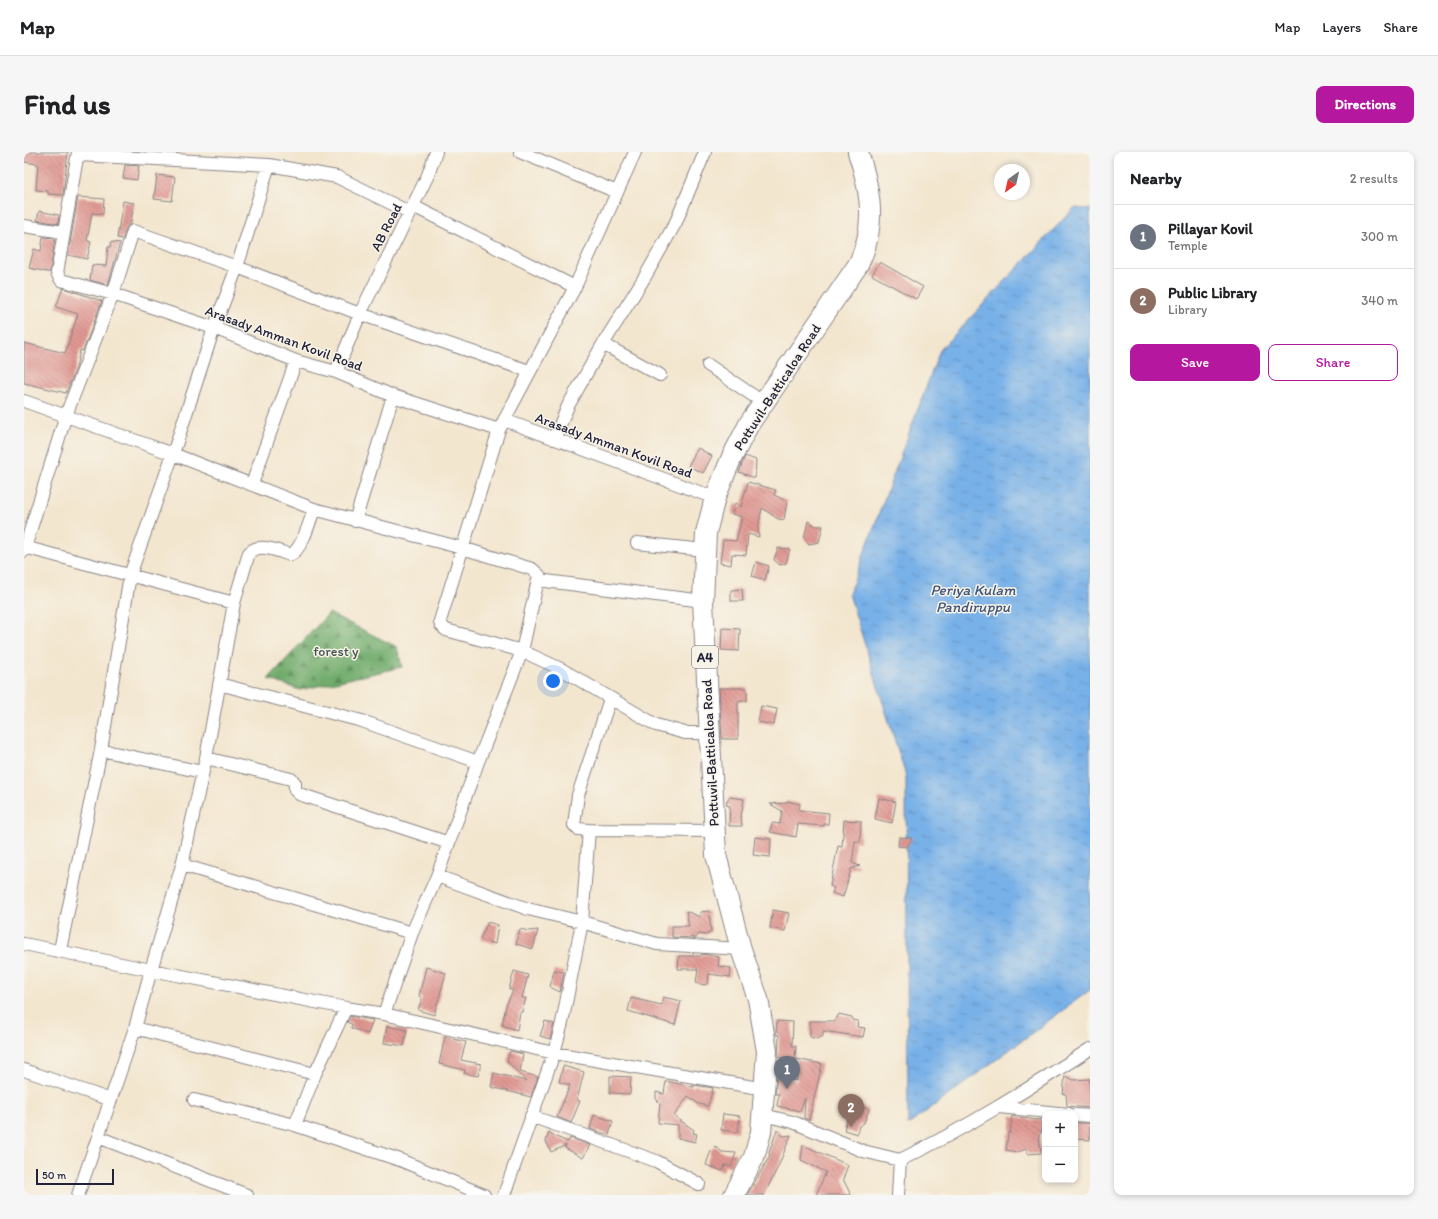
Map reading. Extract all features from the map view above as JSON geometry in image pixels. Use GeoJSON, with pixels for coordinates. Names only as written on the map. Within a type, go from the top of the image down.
{"type":"FeatureCollection","features":[{"type":"Feature","properties":{"kind":"highway","name":"Pottuvil-Batticaloa Road"},"geometry":{"type":"LineString","coordinates":[[734,1195],[754,1158],[761,1132],[767,1051],[764,1026],[758,998],[741,948],[716,855],[703,601],[704,550],[708,519],[731,459],[750,424],[858,265],[867,245],[870,234],[870,208],[867,183],[858,152]]}},
{"type":"Feature","properties":{"kind":"street","name":"AB Road"},"geometry":{"type":"LineString","coordinates":[[336,372],[360,314],[428,175],[436,152]]}},
{"type":"Feature","properties":{"kind":"street"},"geometry":{"type":"LineString","coordinates":[[520,152],[617,192]]}},
{"type":"Feature","properties":{"kind":"street"},"geometry":{"type":"LineString","coordinates":[[635,152],[575,287],[501,425],[440,621],[441,625],[446,630],[522,651],[561,669],[656,725],[686,733],[709,733]]}},
{"type":"Feature","properties":{"kind":"street"},"geometry":{"type":"LineString","coordinates":[[554,439],[568,406],[676,222],[705,152]]}},
{"type":"Feature","properties":{"kind":"street"},"geometry":{"type":"LineString","coordinates":[[24,226],[63,232],[78,154],[270,165],[337,177],[411,209],[575,287]]}},
{"type":"Feature","properties":{"kind":"street"},"geometry":{"type":"LineString","coordinates":[[60,950],[101,750],[130,575],[173,454],[214,328],[237,267],[270,165]]}},
{"type":"Feature","properties":{"kind":"street"},"geometry":{"type":"LineString","coordinates":[[234,603],[130,575],[24,549],[66,415],[113,294],[133,231],[237,267],[360,314],[529,371]]}},
{"type":"Feature","properties":{"kind":"street","name":"Arasady Amman Kovil Road"},"geometry":{"type":"LineString","coordinates":[[63,232],[57,273],[61,280],[113,294],[214,328],[296,361],[336,372],[393,396],[554,439],[715,498]]}},
{"type":"Feature","properties":{"kind":"street"},"geometry":{"type":"LineString","coordinates":[[603,344],[660,375]]}},
{"type":"Feature","properties":{"kind":"street"},"geometry":{"type":"LineString","coordinates":[[252,484],[296,361]]}},
{"type":"Feature","properties":{"kind":"street"},"geometry":{"type":"LineString","coordinates":[[708,364],[764,403]]}},
{"type":"Feature","properties":{"kind":"street"},"geometry":{"type":"LineString","coordinates":[[355,521],[393,396]]}},
{"type":"Feature","properties":{"kind":"street"},"geometry":{"type":"LineString","coordinates":[[24,401],[173,454],[314,509],[462,548],[532,569],[539,575],[522,651],[478,762],[437,876],[412,933],[384,1014]]}},
{"type":"Feature","properties":{"kind":"street"},"geometry":{"type":"LineString","coordinates":[[78,1195],[136,1028],[151,970],[182,865],[206,758],[234,603],[250,551],[266,548],[290,555],[293,554],[299,546],[314,509]]}},
{"type":"Feature","properties":{"kind":"street"},"geometry":{"type":"LineString","coordinates":[[637,543],[704,550]]}},
{"type":"Feature","properties":{"kind":"street"},"geometry":{"type":"LineString","coordinates":[[538,580],[703,601]]}},
{"type":"Feature","properties":{"kind":"street"},"geometry":{"type":"LineString","coordinates":[[219,684],[362,721],[478,762]]}},
{"type":"Feature","properties":{"kind":"street"},"geometry":{"type":"LineString","coordinates":[[610,699],[578,795],[574,826],[578,829],[589,830],[714,831]]}},
{"type":"Feature","properties":{"kind":"street"},"geometry":{"type":"LineString","coordinates":[[101,750],[202,772]]}},
{"type":"Feature","properties":{"kind":"street"},"geometry":{"type":"LineString","coordinates":[[206,758],[291,779],[295,783],[295,790],[299,794],[449,843]]}},
{"type":"Feature","properties":{"kind":"street"},"geometry":{"type":"LineString","coordinates":[[504,1195],[554,1053],[562,1022],[582,922],[589,830]]}},
{"type":"Feature","properties":{"kind":"street"},"geometry":{"type":"LineString","coordinates":[[182,865],[412,933]]}},
{"type":"Feature","properties":{"kind":"street"},"geometry":{"type":"LineString","coordinates":[[437,876],[528,909],[582,922],[657,944],[741,948]]}},
{"type":"Feature","properties":{"kind":"street"},"geometry":{"type":"LineString","coordinates":[[24,944],[346,1008],[384,1014],[554,1053],[765,1088]]}},
{"type":"Feature","properties":{"kind":"street"},"geometry":{"type":"LineString","coordinates":[[295,1126],[315,1074],[346,1008]]}},
{"type":"Feature","properties":{"kind":"street"},"geometry":{"type":"LineString","coordinates":[[136,1028],[315,1074]]}},
{"type":"Feature","properties":{"kind":"street"},"geometry":{"type":"LineString","coordinates":[[763,1115],[793,1122],[863,1151],[900,1160],[940,1141],[999,1107],[1090,1049]]}},
{"type":"Feature","properties":{"kind":"street"},"geometry":{"type":"LineString","coordinates":[[24,1070],[111,1100]]}},
{"type":"Feature","properties":{"kind":"street"},"geometry":{"type":"LineString","coordinates":[[194,1100],[295,1126],[400,1160],[484,1195]]}},
{"type":"Feature","properties":{"kind":"street"},"geometry":{"type":"LineString","coordinates":[[999,1107],[1042,1111]]}},
{"type":"Feature","properties":{"kind":"street"},"geometry":{"type":"LineString","coordinates":[[1078,1114],[1090,1116]]}},
{"type":"Feature","properties":{"kind":"street"},"geometry":{"type":"LineString","coordinates":[[531,1116],[656,1161],[699,1184]]}},
{"type":"Feature","properties":{"kind":"street"},"geometry":{"type":"LineString","coordinates":[[98,1137],[247,1195]]}},
{"type":"Feature","properties":{"kind":"street"},"geometry":{"type":"LineString","coordinates":[[898,1195],[900,1160]]}},
{"type":"Feature","properties":{"kind":"green space","name":"forest y"},"geometry":{"type":"Polygon","coordinates":[[[329,613],[397,647],[402,667],[300,690],[268,679],[329,613]]]}},
{"type":"Feature","properties":{"kind":"water","name":"Periya Kulam Pandiruppu"},"geometry":{"type":"Polygon","coordinates":[[[1074,208],[1090,209],[1090,990],[908,1125],[906,776],[849,594],[940,350],[1074,208]]]}},
{"type":"Feature","properties":{"kind":"building"},"geometry":{"type":"Polygon","coordinates":[[[24,152],[68,152],[63,195],[48,194],[48,191],[36,190],[38,164],[24,162],[24,152]]]}},
{"type":"Feature","properties":{"kind":"building"},"geometry":{"type":"Polygon","coordinates":[[[125,165],[139,166],[137,180],[123,178],[125,165]]]}},
{"type":"Feature","properties":{"kind":"building"},"geometry":{"type":"Polygon","coordinates":[[[157,175],[175,177],[172,201],[154,199],[157,175]]]}},
{"type":"Feature","properties":{"kind":"building"},"geometry":{"type":"Polygon","coordinates":[[[78,197],[104,199],[103,214],[92,213],[87,241],[91,242],[87,259],[68,255],[78,197]]]}},
{"type":"Feature","properties":{"kind":"building"},"geometry":{"type":"Polygon","coordinates":[[[123,201],[134,203],[131,222],[126,228],[123,239],[117,238],[123,201]]]}},
{"type":"Feature","properties":{"kind":"building"},"geometry":{"type":"Polygon","coordinates":[[[39,211],[59,215],[58,224],[37,220],[39,211]]]}},
{"type":"Feature","properties":{"kind":"building"},"geometry":{"type":"Polygon","coordinates":[[[43,237],[55,238],[50,272],[29,268],[34,249],[41,251],[43,237]]]}},
{"type":"Feature","properties":{"kind":"building"},"geometry":{"type":"Polygon","coordinates":[[[111,242],[120,243],[108,285],[90,280],[92,265],[106,266],[108,247],[110,247],[111,242]]]}},
{"type":"Feature","properties":{"kind":"building"},"geometry":{"type":"Polygon","coordinates":[[[880,262],[923,287],[916,299],[872,275],[880,262]]]}},
{"type":"Feature","properties":{"kind":"building"},"geometry":{"type":"Polygon","coordinates":[[[63,288],[102,301],[83,351],[80,350],[76,368],[66,393],[24,383],[24,343],[65,353],[78,314],[56,307],[63,288]]]}},
{"type":"Feature","properties":{"kind":"building"},"geometry":{"type":"Polygon","coordinates":[[[698,448],[712,456],[703,473],[688,466],[698,448]]]}},
{"type":"Feature","properties":{"kind":"building"},"geometry":{"type":"Polygon","coordinates":[[[745,456],[756,460],[755,478],[739,472],[745,456]]]}},
{"type":"Feature","properties":{"kind":"building"},"geometry":{"type":"Polygon","coordinates":[[[748,482],[776,490],[774,495],[787,501],[784,520],[778,519],[762,508],[758,528],[759,537],[748,534],[746,555],[732,554],[731,565],[720,563],[723,540],[736,541],[742,517],[732,514],[735,503],[741,507],[748,482]]]}},
{"type":"Feature","properties":{"kind":"building"},"geometry":{"type":"Polygon","coordinates":[[[808,521],[816,526],[823,526],[819,542],[809,544],[804,538],[808,521]]]}},
{"type":"Feature","properties":{"kind":"building"},"geometry":{"type":"Polygon","coordinates":[[[778,548],[790,549],[786,563],[780,565],[774,560],[778,548]]]}},
{"type":"Feature","properties":{"kind":"building"},"geometry":{"type":"Polygon","coordinates":[[[756,562],[769,566],[765,580],[752,576],[756,562]]]}},
{"type":"Feature","properties":{"kind":"building"},"geometry":{"type":"Polygon","coordinates":[[[742,589],[743,601],[731,601],[731,590],[742,589]]]}},
{"type":"Feature","properties":{"kind":"building"},"geometry":{"type":"Polygon","coordinates":[[[722,628],[740,629],[739,651],[721,650],[722,628]]]}},
{"type":"Feature","properties":{"kind":"building"},"geometry":{"type":"Polygon","coordinates":[[[719,688],[747,688],[747,701],[738,701],[738,739],[722,739],[719,688]]]}},
{"type":"Feature","properties":{"kind":"building"},"geometry":{"type":"Polygon","coordinates":[[[761,706],[777,709],[774,725],[758,722],[761,706]]]}},
{"type":"Feature","properties":{"kind":"building"},"geometry":{"type":"Polygon","coordinates":[[[729,797],[744,799],[741,816],[742,826],[729,826],[730,806],[726,805],[729,797]]]}},
{"type":"Feature","properties":{"kind":"building"},"geometry":{"type":"Polygon","coordinates":[[[879,798],[896,802],[892,823],[875,819],[879,798]]]}},
{"type":"Feature","properties":{"kind":"building"},"geometry":{"type":"Polygon","coordinates":[[[787,801],[800,804],[799,810],[829,813],[828,824],[824,824],[824,826],[798,824],[796,837],[770,832],[772,823],[780,824],[782,811],[770,804],[786,803],[787,801]]]}},
{"type":"Feature","properties":{"kind":"building"},"geometry":{"type":"Polygon","coordinates":[[[844,820],[861,821],[860,842],[855,841],[852,863],[860,866],[851,869],[843,897],[832,893],[834,888],[830,886],[838,846],[842,847],[844,820]]]}},
{"type":"Feature","properties":{"kind":"building"},"geometry":{"type":"Polygon","coordinates":[[[755,837],[771,839],[770,857],[753,855],[755,837]]]}},
{"type":"Feature","properties":{"kind":"building"},"geometry":{"type":"Polygon","coordinates":[[[899,837],[912,838],[907,847],[898,846],[899,837]]]}},
{"type":"Feature","properties":{"kind":"building"},"geometry":{"type":"Polygon","coordinates":[[[773,910],[789,913],[785,931],[770,928],[773,910]]]}},
{"type":"Feature","properties":{"kind":"building"},"geometry":{"type":"Polygon","coordinates":[[[686,911],[700,917],[700,912],[709,911],[711,932],[706,935],[699,934],[696,938],[672,937],[672,926],[689,926],[686,911]]]}},
{"type":"Feature","properties":{"kind":"building"},"geometry":{"type":"Polygon","coordinates":[[[488,922],[498,925],[495,944],[480,939],[488,922]]]}},
{"type":"Feature","properties":{"kind":"building"},"geometry":{"type":"Polygon","coordinates":[[[520,929],[529,931],[538,930],[533,949],[516,944],[520,929]]]}},
{"type":"Feature","properties":{"kind":"building"},"geometry":{"type":"Polygon","coordinates":[[[702,954],[719,957],[718,966],[731,968],[730,977],[709,974],[708,983],[705,985],[696,983],[698,969],[678,969],[679,956],[702,956],[702,954]]]}},
{"type":"Feature","properties":{"kind":"building"},"geometry":{"type":"Polygon","coordinates":[[[426,967],[446,973],[434,1015],[418,1010],[422,998],[419,996],[426,967]]]}},
{"type":"Feature","properties":{"kind":"building"},"geometry":{"type":"Polygon","coordinates":[[[554,970],[564,972],[560,992],[550,987],[554,970]]]}},
{"type":"Feature","properties":{"kind":"building"},"geometry":{"type":"Polygon","coordinates":[[[514,971],[528,975],[522,998],[526,998],[522,1012],[520,1012],[517,1030],[502,1025],[506,1006],[513,990],[509,989],[514,971]]]}},
{"type":"Feature","properties":{"kind":"building"},"geometry":{"type":"Polygon","coordinates":[[[663,997],[681,1001],[675,1025],[628,1011],[631,998],[662,1005],[663,997]]]}},
{"type":"Feature","properties":{"kind":"building"},"geometry":{"type":"Polygon","coordinates":[[[839,1014],[852,1017],[852,1020],[858,1021],[857,1027],[865,1028],[863,1037],[823,1031],[823,1036],[817,1039],[810,1037],[810,1021],[835,1021],[839,1014]]]}},
{"type":"Feature","properties":{"kind":"building"},"geometry":{"type":"Polygon","coordinates":[[[350,1016],[373,1020],[368,1034],[351,1028],[352,1024],[347,1022],[350,1016]]]}},
{"type":"Feature","properties":{"kind":"building"},"geometry":{"type":"Polygon","coordinates":[[[545,1021],[554,1024],[550,1039],[540,1036],[545,1021]]]}},
{"type":"Feature","properties":{"kind":"building"},"geometry":{"type":"Polygon","coordinates":[[[777,1021],[793,1022],[792,1046],[796,1046],[795,1059],[778,1057],[779,1035],[776,1035],[777,1021]]]}},
{"type":"Feature","properties":{"kind":"building"},"geometry":{"type":"Polygon","coordinates":[[[387,1026],[407,1030],[404,1046],[384,1043],[387,1026]]]}},
{"type":"Feature","properties":{"kind":"building"},"geometry":{"type":"Polygon","coordinates":[[[445,1037],[466,1042],[461,1060],[481,1064],[478,1076],[464,1073],[465,1070],[439,1064],[445,1037]]]}},
{"type":"Feature","properties":{"kind":"building"},"geometry":{"type":"Polygon","coordinates":[[[510,1051],[523,1054],[520,1072],[538,1077],[531,1097],[491,1087],[494,1073],[526,1081],[507,1061],[510,1051]]]}},
{"type":"Feature","properties":{"kind":"building"},"geometry":{"type":"Polygon","coordinates":[[[796,1059],[822,1064],[809,1120],[804,1118],[805,1098],[800,1111],[777,1106],[779,1094],[775,1094],[777,1076],[797,1081],[796,1059]]]}},
{"type":"Feature","properties":{"kind":"building"},"geometry":{"type":"Polygon","coordinates":[[[563,1066],[584,1072],[577,1100],[580,1101],[571,1123],[557,1117],[570,1085],[559,1082],[563,1066]]]}},
{"type":"Feature","properties":{"kind":"building"},"geometry":{"type":"Polygon","coordinates":[[[610,1076],[631,1077],[630,1094],[610,1093],[610,1076]]]}},
{"type":"Feature","properties":{"kind":"building"},"geometry":{"type":"Polygon","coordinates":[[[1065,1076],[1074,1080],[1090,1079],[1090,1108],[1067,1106],[1066,1094],[1063,1094],[1065,1076]]]}},
{"type":"Feature","properties":{"kind":"building"},"geometry":{"type":"Polygon","coordinates":[[[666,1081],[694,1087],[694,1085],[713,1088],[708,1106],[699,1104],[688,1096],[674,1116],[694,1130],[693,1133],[697,1134],[695,1142],[678,1138],[678,1125],[658,1123],[660,1103],[656,1099],[656,1092],[664,1094],[666,1081]]]}},
{"type":"Feature","properties":{"kind":"building"},"geometry":{"type":"Polygon","coordinates":[[[851,1104],[869,1109],[864,1123],[859,1126],[857,1134],[844,1130],[851,1104]]]}},
{"type":"Feature","properties":{"kind":"building"},"geometry":{"type":"Polygon","coordinates":[[[723,1114],[740,1116],[738,1132],[721,1130],[723,1114]]]}},
{"type":"Feature","properties":{"kind":"building"},"geometry":{"type":"Polygon","coordinates":[[[594,1115],[613,1121],[609,1135],[590,1129],[594,1115]]]}},
{"type":"Feature","properties":{"kind":"building"},"geometry":{"type":"Polygon","coordinates":[[[1012,1116],[1036,1120],[1042,1119],[1042,1129],[1039,1135],[1041,1153],[1027,1154],[1027,1149],[1017,1152],[1006,1150],[1008,1133],[1010,1133],[1012,1116]]]}},
{"type":"Feature","properties":{"kind":"building"},"geometry":{"type":"Polygon","coordinates":[[[1078,1123],[1090,1123],[1090,1140],[1078,1139],[1078,1123]]]}},
{"type":"Feature","properties":{"kind":"building"},"geometry":{"type":"Polygon","coordinates":[[[777,1130],[783,1136],[791,1135],[778,1167],[764,1195],[747,1195],[770,1156],[769,1153],[777,1130]]]}},
{"type":"Feature","properties":{"kind":"building"},"geometry":{"type":"Polygon","coordinates":[[[549,1132],[568,1142],[570,1138],[590,1145],[583,1158],[565,1148],[566,1145],[551,1152],[546,1141],[549,1132]]]}},
{"type":"Feature","properties":{"kind":"building"},"geometry":{"type":"Polygon","coordinates":[[[803,1145],[848,1165],[843,1179],[851,1195],[816,1195],[826,1172],[801,1160],[803,1145]]]}},
{"type":"Feature","properties":{"kind":"building"},"geometry":{"type":"Polygon","coordinates":[[[715,1146],[722,1152],[736,1153],[731,1167],[725,1165],[723,1171],[706,1165],[711,1150],[715,1146]]]}},
{"type":"Feature","properties":{"kind":"place","name":"Pillayar Kovil"},"geometry":{"type":"Point","coordinates":[787,1089]}},
{"type":"Feature","properties":{"kind":"place","name":"Public Library"},"geometry":{"type":"Point","coordinates":[851,1127]}}]}
